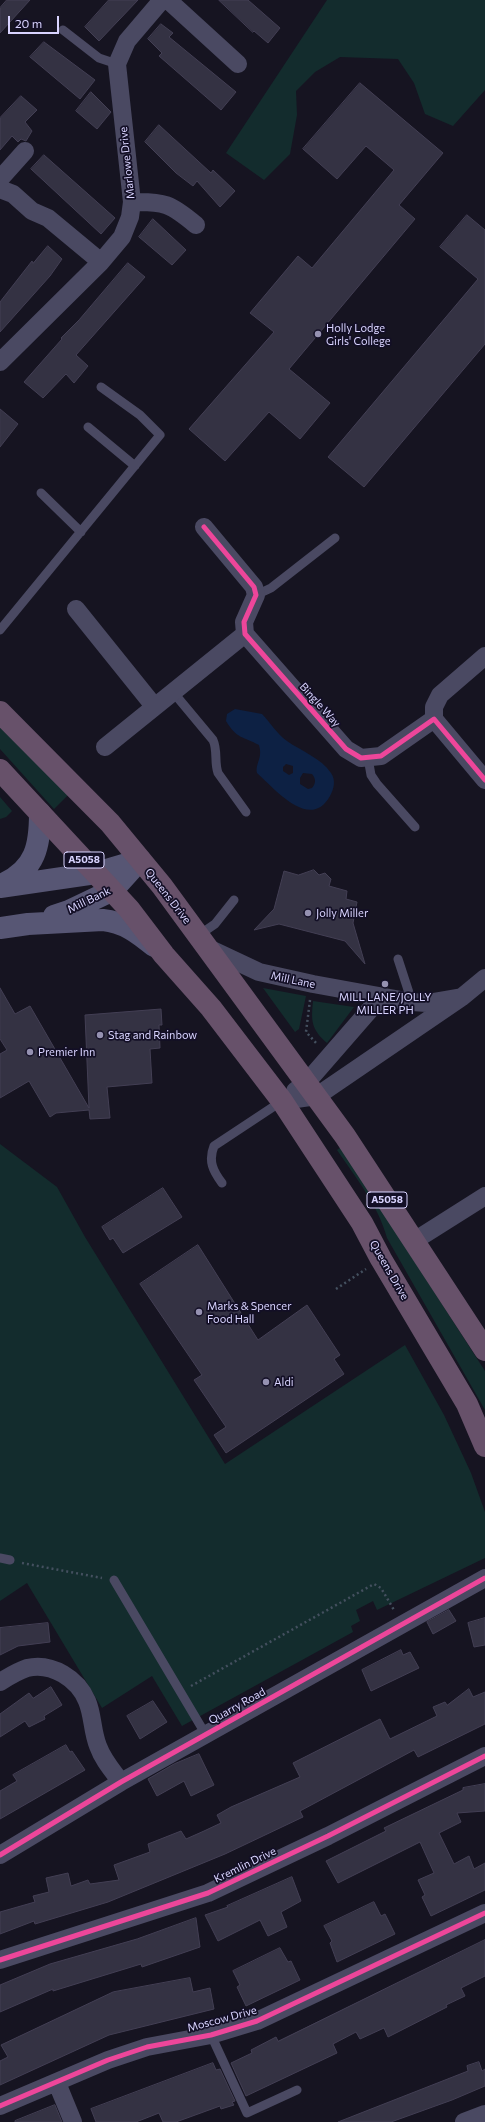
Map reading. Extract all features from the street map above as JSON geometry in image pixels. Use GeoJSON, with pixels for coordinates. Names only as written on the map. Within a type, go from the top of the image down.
{"type":"FeatureCollection","features":[{"type":"Feature","properties":{"kind":"highway","name":"Queens Drive"},"geometry":{"type":"LineString","coordinates":[[0,712],[110,823],[204,942],[312,1089],[484,1345]]}},
{"type":"Feature","properties":{"kind":"highway","name":"Queens Drive"},"geometry":{"type":"LineString","coordinates":[[0,770],[113,890],[164,955],[211,1008],[282,1101],[362,1223],[381,1259],[467,1404],[485,1446]]}},
{"type":"Feature","properties":{"kind":"highway"},"geometry":{"type":"LineString","coordinates":[[282,1101],[287,1079],[285,1052]]}},
{"type":"Feature","properties":{"kind":"street","name":"Marlowe Drive"},"geometry":{"type":"LineString","coordinates":[[0,362],[101,262],[122,237],[130,217],[132,202],[118,64],[127,41],[162,0]]}},
{"type":"Feature","properties":{"kind":"street"},"geometry":{"type":"LineString","coordinates":[[168,0],[238,64]]}},
{"type":"Feature","properties":{"kind":"street"},"geometry":{"type":"LineString","coordinates":[[0,179],[25,151]]}},
{"type":"Feature","properties":{"kind":"street"},"geometry":{"type":"LineString","coordinates":[[0,189],[13,194],[32,211],[48,218],[101,262]]}},
{"type":"Feature","properties":{"kind":"street"},"geometry":{"type":"LineString","coordinates":[[132,202],[161,202],[178,210],[196,224]]}},
{"type":"Feature","properties":{"kind":"street"},"geometry":{"type":"LineString","coordinates":[[105,747],[245,634],[244,622],[256,595],[254,587],[204,527]]}},
{"type":"Feature","properties":{"kind":"street"},"geometry":{"type":"LineString","coordinates":[[76,609],[154,706]]}},
{"type":"Feature","properties":{"kind":"street","name":"Bingle Way"},"geometry":{"type":"LineString","coordinates":[[245,634],[346,749],[361,758],[368,758]]}},
{"type":"Feature","properties":{"kind":"street"},"geometry":{"type":"LineString","coordinates":[[485,656],[440,695],[434,707],[434,719],[485,780]]}},
{"type":"Feature","properties":{"kind":"street"},"geometry":{"type":"LineString","coordinates":[[368,758],[381,756],[434,719]]}},
{"type":"Feature","properties":{"kind":"street","name":"Mill Bank"},"geometry":{"type":"LineString","coordinates":[[0,886],[15,879],[28,866],[36,852],[40,834],[40,813]]}},
{"type":"Feature","properties":{"kind":"street","name":"Mill Bank"},"geometry":{"type":"LineString","coordinates":[[0,886],[96,873],[140,860]]}},
{"type":"Feature","properties":{"kind":"street","name":"Mill Bank"},"geometry":{"type":"LineString","coordinates":[[28,924],[69,911],[113,890],[140,860]]}},
{"type":"Feature","properties":{"kind":"street","name":"Mill Bank"},"geometry":{"type":"LineString","coordinates":[[0,928],[28,924],[103,920],[114,921],[136,932],[164,955]]}},
{"type":"Feature","properties":{"kind":"street","name":"Mill Lane"},"geometry":{"type":"LineString","coordinates":[[204,942],[259,972],[412,1002],[428,1003],[462,997]]}},
{"type":"Feature","properties":{"kind":"street","name":"Mill Lane"},"geometry":{"type":"LineString","coordinates":[[282,1101],[312,1089],[462,997],[485,978]]}},
{"type":"Feature","properties":{"kind":"street","name":"Mill Lane"},"geometry":{"type":"LineString","coordinates":[[312,1089],[381,997]]}},
{"type":"Feature","properties":{"kind":"street"},"geometry":{"type":"LineString","coordinates":[[414,1241],[485,1196]]}},
{"type":"Feature","properties":{"kind":"street","name":"Quarry Road"},"geometry":{"type":"LineString","coordinates":[[0,1854],[121,1782],[485,1578]]}},
{"type":"Feature","properties":{"kind":"street"},"geometry":{"type":"LineString","coordinates":[[0,1682],[27,1668],[42,1667],[56,1671],[69,1678],[81,1689],[88,1702],[98,1746],[104,1760],[121,1782]]}},
{"type":"Feature","properties":{"kind":"street","name":"Kremlin Drive"},"geometry":{"type":"LineString","coordinates":[[0,1960],[208,1893],[335,1833],[485,1756]]}},
{"type":"Feature","properties":{"kind":"street","name":"Moscow Drive"},"geometry":{"type":"LineString","coordinates":[[0,2106],[108,2060],[147,2047],[210,2035],[257,2021],[485,1913]]}},
{"type":"Feature","properties":{"kind":"street"},"geometry":{"type":"LineString","coordinates":[[57,2083],[73,2122]]}},
{"type":"Feature","properties":{"kind":"street"},"geometry":{"type":"LineString","coordinates":[[464,2122],[485,2114]]}},
{"type":"Feature","properties":{"kind":"lane"},"geometry":{"type":"LineString","coordinates":[[63,30],[99,58],[118,64]]}},
{"type":"Feature","properties":{"kind":"lane"},"geometry":{"type":"LineString","coordinates":[[0,630],[160,435],[140,415],[101,387]]}},
{"type":"Feature","properties":{"kind":"lane"},"geometry":{"type":"LineString","coordinates":[[88,427],[135,466]]}},
{"type":"Feature","properties":{"kind":"lane"},"geometry":{"type":"LineString","coordinates":[[41,493],[81,532]]}},
{"type":"Feature","properties":{"kind":"lane"},"geometry":{"type":"LineString","coordinates":[[256,595],[271,588],[335,538]]}},
{"type":"Feature","properties":{"kind":"lane"},"geometry":{"type":"LineString","coordinates":[[173,692],[213,740],[216,747],[216,767],[218,773],[246,812]]}},
{"type":"Feature","properties":{"kind":"lane"},"geometry":{"type":"LineString","coordinates":[[368,758],[371,775],[377,784],[415,827]]}},
{"type":"Feature","properties":{"kind":"lane"},"geometry":{"type":"LineString","coordinates":[[204,942],[215,924],[234,900]]}},
{"type":"Feature","properties":{"kind":"lane"},"geometry":{"type":"LineString","coordinates":[[398,958],[412,1002]]}},
{"type":"Feature","properties":{"kind":"lane"},"geometry":{"type":"LineString","coordinates":[[222,1183],[215,1174],[210,1156],[214,1146],[282,1101]]}},
{"type":"Feature","properties":{"kind":"lane"},"geometry":{"type":"LineString","coordinates":[[0,1558],[10,1560]]}},
{"type":"Feature","properties":{"kind":"lane"},"geometry":{"type":"LineString","coordinates":[[114,1580],[206,1735]]}},
{"type":"Feature","properties":{"kind":"lane"},"geometry":{"type":"LineString","coordinates":[[210,2035],[247,2113],[297,2090]]}},
{"type":"Feature","properties":{"kind":"path"},"geometry":{"type":"LineString","coordinates":[[311,997],[306,1032],[323,1049]]}},
{"type":"Feature","properties":{"kind":"path"},"geometry":{"type":"LineString","coordinates":[[336,1289],[381,1259]]}},
{"type":"Feature","properties":{"kind":"path"},"geometry":{"type":"LineString","coordinates":[[10,1560],[114,1580]]}},
{"type":"Feature","properties":{"kind":"path"},"geometry":{"type":"LineString","coordinates":[[180,1692],[374,1584],[381,1588],[402,1624]]}},
{"type":"Feature","properties":{"kind":"green space"},"geometry":{"type":"Polygon","coordinates":[[[327,0],[485,0],[485,90],[453,126],[425,114],[414,83],[398,59],[340,57],[315,72],[296,91],[297,115],[290,154],[264,180],[226,153],[327,0]]]}},
{"type":"Feature","properties":{"kind":"green space"},"geometry":{"type":"Polygon","coordinates":[[[0,727],[68,795],[54,809],[0,749],[0,727]]]}},
{"type":"Feature","properties":{"kind":"green space"},"geometry":{"type":"Polygon","coordinates":[[[0,797],[12,811],[6,817],[0,819],[0,797]]]}},
{"type":"Feature","properties":{"kind":"green space"},"geometry":{"type":"Polygon","coordinates":[[[263,988],[306,996],[299,1029],[295,1032],[263,988]]]}},
{"type":"Feature","properties":{"kind":"green space"},"geometry":{"type":"Polygon","coordinates":[[[313,1001],[354,1007],[327,1043],[315,1029],[313,1024],[313,1001]]]}},
{"type":"Feature","properties":{"kind":"green space"},"geometry":{"type":"Polygon","coordinates":[[[0,1144],[57,1187],[85,1237],[225,1464],[405,1345],[444,1415],[471,1473],[485,1512],[485,1558],[377,1610],[373,1601],[356,1610],[360,1621],[351,1626],[353,1632],[182,1726],[152,1676],[102,1708],[27,1583],[0,1601],[0,1144]]]}},
{"type":"Feature","properties":{"kind":"green space"},"geometry":{"type":"Polygon","coordinates":[[[341,1147],[485,1371],[485,1410],[387,1238],[372,1203],[359,1181],[337,1150],[341,1147]]]}},
{"type":"Feature","properties":{"kind":"water"},"geometry":{"type":"Polygon","coordinates":[[[235,709],[262,714],[283,738],[322,763],[333,776],[334,784],[330,796],[322,806],[313,810],[292,804],[257,773],[257,766],[260,757],[259,745],[233,731],[226,721],[227,714],[235,709]],[[286,764],[283,767],[283,771],[289,775],[293,773],[293,766],[286,764]],[[303,773],[300,778],[300,784],[308,789],[312,788],[315,779],[312,774],[303,773]]]}},
{"type":"Feature","properties":{"kind":"building"},"geometry":{"type":"Polygon","coordinates":[[[7,0],[30,0],[0,33],[0,8],[7,0]]]}},
{"type":"Feature","properties":{"kind":"building"},"geometry":{"type":"Polygon","coordinates":[[[109,0],[138,0],[99,41],[85,27],[109,0]]]}},
{"type":"Feature","properties":{"kind":"building"},"geometry":{"type":"Polygon","coordinates":[[[219,0],[248,0],[280,28],[268,43],[254,31],[253,32],[219,0]]]}},
{"type":"Feature","properties":{"kind":"building"},"geometry":{"type":"Polygon","coordinates":[[[161,24],[173,33],[169,37],[236,92],[221,110],[159,56],[162,53],[148,39],[161,24]]]}},
{"type":"Feature","properties":{"kind":"building"},"geometry":{"type":"Polygon","coordinates":[[[44,42],[95,80],[80,99],[30,57],[44,42]]]}},
{"type":"Feature","properties":{"kind":"building"},"geometry":{"type":"Polygon","coordinates":[[[360,83],[443,153],[399,205],[415,219],[289,369],[330,403],[300,439],[269,412],[225,461],[189,429],[274,332],[250,313],[298,256],[312,268],[394,170],[366,146],[337,179],[303,149],[360,83]]]}},
{"type":"Feature","properties":{"kind":"building"},"geometry":{"type":"Polygon","coordinates":[[[91,92],[111,112],[97,129],[76,111],[91,92]]]}},
{"type":"Feature","properties":{"kind":"building"},"geometry":{"type":"Polygon","coordinates":[[[21,96],[37,110],[25,122],[32,131],[26,141],[21,139],[18,142],[12,136],[0,150],[0,118],[21,96]]]}},
{"type":"Feature","properties":{"kind":"building"},"geometry":{"type":"Polygon","coordinates":[[[159,125],[211,173],[213,170],[235,191],[220,207],[197,181],[193,186],[176,173],[145,142],[159,125]]]}},
{"type":"Feature","properties":{"kind":"building"},"geometry":{"type":"Polygon","coordinates":[[[44,155],[115,218],[101,234],[31,169],[44,155]]]}},
{"type":"Feature","properties":{"kind":"building"},"geometry":{"type":"Polygon","coordinates":[[[467,215],[485,230],[485,344],[364,487],[328,457],[478,279],[440,247],[467,215]]]}},
{"type":"Feature","properties":{"kind":"building"},"geometry":{"type":"Polygon","coordinates":[[[153,219],[186,250],[172,265],[139,237],[153,219]]]}},
{"type":"Feature","properties":{"kind":"building"},"geometry":{"type":"Polygon","coordinates":[[[48,246],[62,259],[50,276],[0,332],[0,302],[32,261],[33,263],[48,246]]]}},
{"type":"Feature","properties":{"kind":"building"},"geometry":{"type":"Polygon","coordinates":[[[128,263],[145,277],[76,355],[88,366],[74,383],[66,374],[43,398],[24,382],[128,263]]]}},
{"type":"Feature","properties":{"kind":"building"},"geometry":{"type":"Polygon","coordinates":[[[0,409],[18,424],[0,447],[0,409]]]}},
{"type":"Feature","properties":{"kind":"building","name":"Jolly Miller"},"geometry":{"type":"Polygon","coordinates":[[[314,870],[319,875],[325,873],[331,879],[329,886],[347,891],[346,899],[357,902],[353,923],[365,964],[345,941],[279,924],[254,930],[274,909],[284,871],[298,875],[314,870]]]}},
{"type":"Feature","properties":{"kind":"building"},"geometry":{"type":"Polygon","coordinates":[[[0,988],[15,1014],[30,1006],[89,1108],[85,1015],[161,1009],[162,1025],[159,1025],[160,1048],[150,1049],[152,1083],[107,1087],[110,1118],[90,1119],[89,1110],[56,1113],[50,1117],[29,1081],[0,1098],[0,1054],[7,1050],[0,1039],[0,988]]]}},
{"type":"Feature","properties":{"kind":"building"},"geometry":{"type":"Polygon","coordinates":[[[163,1188],[182,1217],[123,1253],[113,1238],[110,1240],[102,1227],[163,1188]]]}},
{"type":"Feature","properties":{"kind":"building"},"geometry":{"type":"Polygon","coordinates":[[[198,1245],[258,1340],[307,1305],[340,1355],[334,1359],[344,1374],[226,1453],[214,1435],[226,1427],[194,1380],[202,1375],[140,1284],[198,1245]]]}},
{"type":"Feature","properties":{"kind":"building"},"geometry":{"type":"Polygon","coordinates":[[[449,1610],[456,1621],[433,1634],[427,1622],[449,1610]]]}},
{"type":"Feature","properties":{"kind":"building"},"geometry":{"type":"Polygon","coordinates":[[[485,1618],[485,1645],[474,1647],[468,1623],[485,1618]]]}},
{"type":"Feature","properties":{"kind":"building"},"geometry":{"type":"Polygon","coordinates":[[[48,1623],[50,1642],[18,1646],[0,1655],[0,1628],[48,1623]]]}},
{"type":"Feature","properties":{"kind":"building"},"geometry":{"type":"Polygon","coordinates":[[[401,1650],[403,1655],[410,1652],[419,1668],[371,1691],[362,1670],[401,1650]]]}},
{"type":"Feature","properties":{"kind":"building"},"geometry":{"type":"Polygon","coordinates":[[[51,1687],[62,1705],[44,1716],[45,1719],[29,1727],[25,1721],[0,1737],[0,1714],[29,1693],[33,1698],[51,1687]]]}},
{"type":"Feature","properties":{"kind":"building"},"geometry":{"type":"Polygon","coordinates":[[[469,1689],[473,1697],[485,1692],[485,1724],[418,1757],[414,1750],[300,1811],[303,1817],[225,1854],[108,1902],[35,1924],[34,1921],[0,1934],[0,1912],[35,1902],[33,1896],[49,1892],[46,1878],[68,1873],[71,1886],[88,1880],[90,1884],[119,1880],[114,1865],[150,1852],[148,1844],[181,1831],[186,1839],[221,1823],[217,1815],[231,1807],[300,1777],[293,1763],[380,1719],[390,1739],[437,1716],[433,1707],[445,1702],[447,1705],[469,1689]]]}},
{"type":"Feature","properties":{"kind":"building"},"geometry":{"type":"Polygon","coordinates":[[[153,1701],[167,1722],[140,1739],[127,1716],[153,1701]]]}},
{"type":"Feature","properties":{"kind":"building"},"geometry":{"type":"Polygon","coordinates":[[[66,1745],[85,1770],[0,1819],[0,1791],[17,1781],[13,1775],[66,1745]]]}},
{"type":"Feature","properties":{"kind":"building"},"geometry":{"type":"Polygon","coordinates":[[[199,1754],[214,1785],[191,1796],[184,1781],[157,1796],[148,1779],[174,1764],[199,1754]]]}},
{"type":"Feature","properties":{"kind":"building"},"geometry":{"type":"Polygon","coordinates":[[[485,1784],[485,1811],[457,1813],[461,1822],[439,1833],[454,1864],[469,1856],[474,1869],[485,1863],[485,1890],[431,1916],[422,1897],[425,1895],[418,1880],[434,1873],[420,1842],[338,1883],[326,1861],[386,1831],[384,1828],[463,1790],[463,1788],[485,1784]]]}},
{"type":"Feature","properties":{"kind":"building"},"geometry":{"type":"Polygon","coordinates":[[[292,1877],[301,1901],[281,1912],[287,1927],[268,1936],[260,1920],[218,1941],[205,1915],[228,1907],[227,1906],[292,1877]]]}},
{"type":"Feature","properties":{"kind":"building"},"geometry":{"type":"Polygon","coordinates":[[[374,1902],[381,1916],[385,1914],[395,1934],[337,1962],[330,1943],[332,1941],[324,1926],[374,1902]]]}},
{"type":"Feature","properties":{"kind":"building"},"geometry":{"type":"Polygon","coordinates":[[[196,1918],[200,1947],[142,1967],[141,1964],[53,1991],[53,1989],[0,2012],[0,1985],[50,1964],[137,1939],[196,1918]]]}},
{"type":"Feature","properties":{"kind":"building"},"geometry":{"type":"Polygon","coordinates":[[[485,1940],[485,1976],[461,1988],[465,1996],[446,2005],[447,2007],[388,2037],[384,2028],[360,2039],[356,2032],[333,2044],[337,2053],[246,2096],[231,2063],[252,2053],[251,2050],[276,2037],[278,2041],[485,1940]]]}},
{"type":"Feature","properties":{"kind":"building"},"geometry":{"type":"Polygon","coordinates":[[[280,1948],[288,1962],[291,1961],[300,1980],[246,2006],[237,1987],[240,1985],[233,1971],[280,1948]]]}},
{"type":"Feature","properties":{"kind":"building"},"geometry":{"type":"Polygon","coordinates":[[[190,1978],[193,1992],[210,1988],[214,2009],[109,2035],[0,2085],[0,2061],[8,2057],[1,2045],[113,1992],[190,1978]]]}},
{"type":"Feature","properties":{"kind":"building"},"geometry":{"type":"Polygon","coordinates":[[[479,2062],[482,2071],[485,2069],[485,2086],[452,2100],[391,2122],[338,2122],[468,2071],[467,2066],[479,2062]]]}},
{"type":"Feature","properties":{"kind":"building"},"geometry":{"type":"Polygon","coordinates":[[[213,2063],[216,2070],[220,2069],[235,2101],[232,2102],[234,2105],[221,2109],[220,2106],[176,2122],[163,2122],[159,2113],[136,2122],[96,2122],[91,2109],[213,2063]]]}},
{"type":"Feature","properties":{"kind":"building"},"geometry":{"type":"Polygon","coordinates":[[[55,2105],[62,2122],[15,2122],[15,2121],[55,2105]]]}},
{"type":"Feature","properties":{"kind":"cycle path"},"geometry":{"type":"LineString","coordinates":[[204,527],[254,587],[256,595],[244,622],[245,634],[346,749],[361,758],[381,756],[434,719],[485,780]]}},
{"type":"Feature","properties":{"kind":"cycle path"},"geometry":{"type":"LineString","coordinates":[[0,1855],[121,1782],[485,1578]]}},
{"type":"Feature","properties":{"kind":"cycle path"},"geometry":{"type":"LineString","coordinates":[[0,1960],[208,1893],[328,1836],[485,1756]]}},
{"type":"Feature","properties":{"kind":"cycle path"},"geometry":{"type":"LineString","coordinates":[[0,2106],[108,2060],[147,2047],[211,2035],[257,2021],[485,1913]]}},
{"type":"Feature","properties":{"kind":"place","name":"Holly Lodge Girls' College"},"geometry":{"type":"Point","coordinates":[318,334]}},
{"type":"Feature","properties":{"kind":"place","name":"Jolly Miller"},"geometry":{"type":"Point","coordinates":[308,913]}},
{"type":"Feature","properties":{"kind":"place","name":"MILL LANE/JOLLY MILLER PH"},"geometry":{"type":"Point","coordinates":[385,984]}},
{"type":"Feature","properties":{"kind":"place","name":"Stag and Rainbow"},"geometry":{"type":"Point","coordinates":[100,1035]}},
{"type":"Feature","properties":{"kind":"place","name":"Premier Inn"},"geometry":{"type":"Point","coordinates":[30,1052]}},
{"type":"Feature","properties":{"kind":"place","name":"Marks & Spencer Food Hall"},"geometry":{"type":"Point","coordinates":[199,1312]}},
{"type":"Feature","properties":{"kind":"place","name":"Aldi"},"geometry":{"type":"Point","coordinates":[266,1382]}}]}
